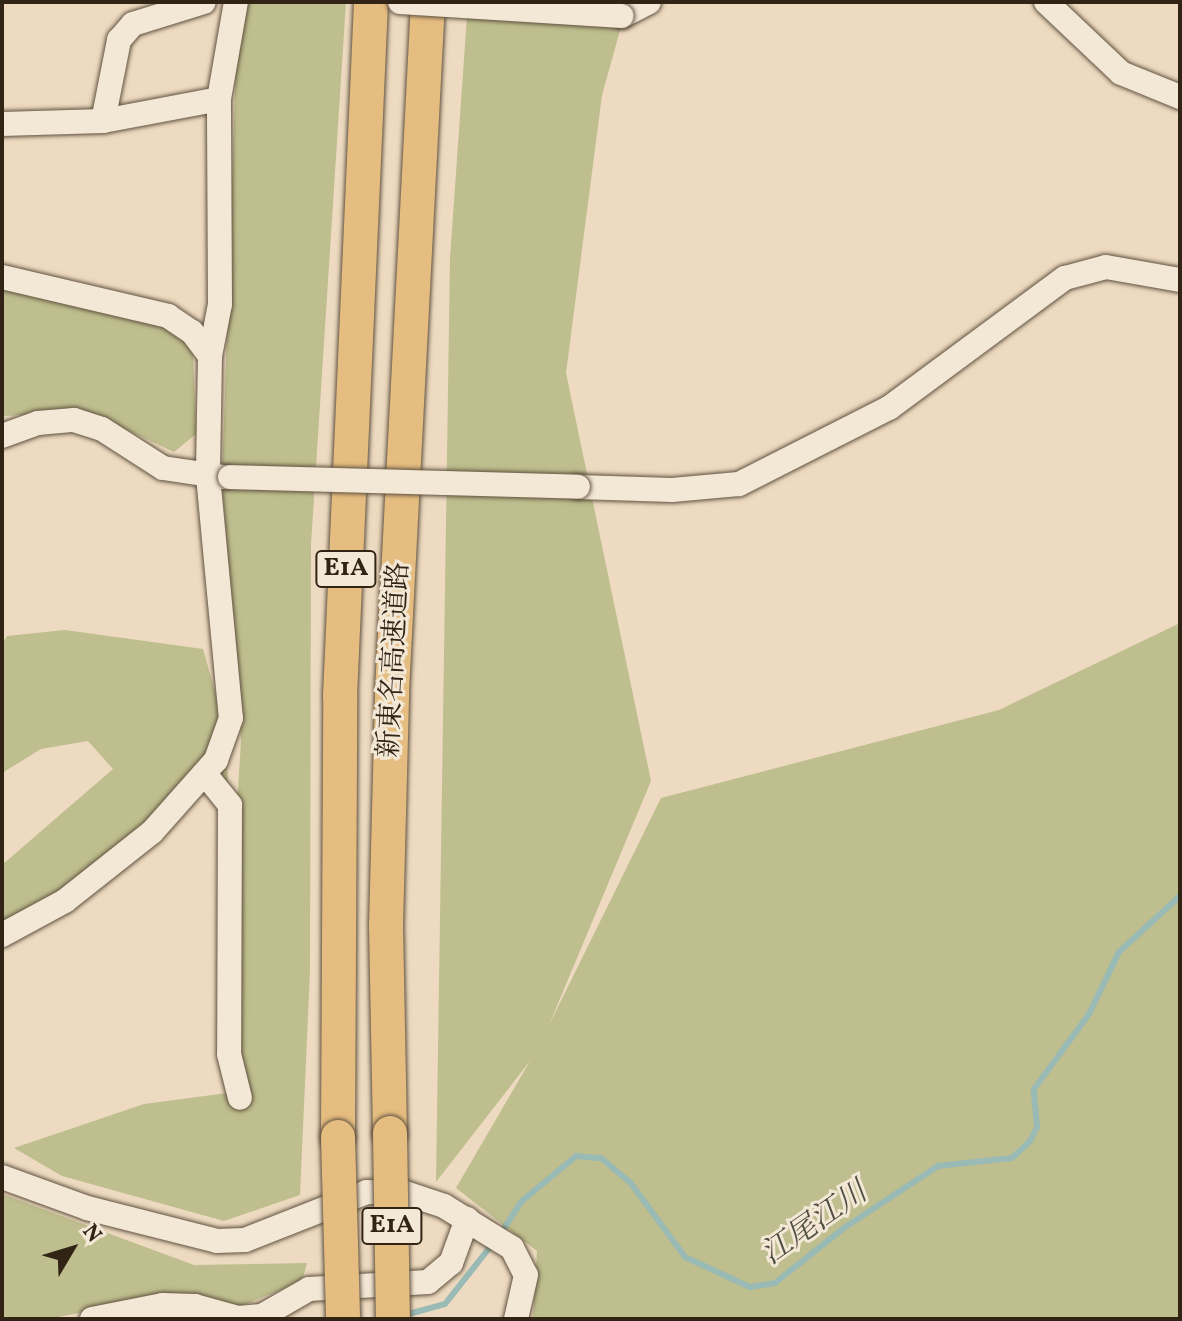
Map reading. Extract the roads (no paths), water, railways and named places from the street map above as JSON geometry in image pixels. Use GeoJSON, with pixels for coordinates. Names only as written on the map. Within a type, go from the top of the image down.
{"type":"FeatureCollection","features":[{"type":"Feature","properties":{"kind":"highway","name":"新東名高速道路"},"geometry":{"type":"LineString","coordinates":[[343,1319],[338,1137],[340,696],[371,2]]}},
{"type":"Feature","properties":{"kind":"highway","name":"新東名高速道路"},"geometry":{"type":"LineString","coordinates":[[393,1319],[386,927],[392,691],[428,2]]}},
{"type":"Feature","properties":{"kind":"street"},"geometry":{"type":"LineString","coordinates":[[103,121],[119,40],[133,24],[204,2]]}},
{"type":"Feature","properties":{"kind":"street"},"geometry":{"type":"LineString","coordinates":[[2,935],[65,901],[113,866],[152,832],[205,774],[231,718],[214,375],[210,356],[220,304],[219,99],[236,2]]}},
{"type":"Feature","properties":{"kind":"street"},"geometry":{"type":"LineString","coordinates":[[400,2],[622,16],[649,2]]}},
{"type":"Feature","properties":{"kind":"street"},"geometry":{"type":"LineString","coordinates":[[1046,2],[1121,73],[1180,97]]}},
{"type":"Feature","properties":{"kind":"street"},"geometry":{"type":"LineString","coordinates":[[2,124],[103,121],[219,99]]}},
{"type":"Feature","properties":{"kind":"street"},"geometry":{"type":"LineString","coordinates":[[2,436],[38,423],[74,420],[102,429],[163,468],[219,476],[672,490],[739,484],[889,408],[1065,278],[1106,267],[1180,280]]}},
{"type":"Feature","properties":{"kind":"street"},"geometry":{"type":"LineString","coordinates":[[2,277],[168,316],[192,332],[210,356]]}},
{"type":"Feature","properties":{"kind":"street"},"geometry":{"type":"LineString","coordinates":[[205,774],[230,805],[229,1054],[240,1098]]}},
{"type":"Feature","properties":{"kind":"street"},"geometry":{"type":"LineString","coordinates":[[2,1177],[87,1208],[217,1241],[245,1240],[367,1192],[405,1193],[467,1219],[512,1248],[526,1275],[516,1319]]}},
{"type":"Feature","properties":{"kind":"street"},"geometry":{"type":"LineString","coordinates":[[92,1319],[163,1305],[195,1306],[238,1318],[262,1316],[309,1289],[428,1282],[451,1263],[467,1219]]}},
{"type":"Feature","properties":{"kind":"waterway","name":"江尾江川"},"geometry":{"type":"LineString","coordinates":[[501,1233],[522,1201],[576,1156],[601,1158],[630,1182],[685,1257],[750,1287],[775,1283],[844,1228],[938,1166],[1012,1158],[1030,1141],[1037,1127],[1034,1089],[1089,1014],[1119,952],[1180,896]]}},
{"type":"Feature","properties":{"kind":"waterway","name":"江尾江川"},"geometry":{"type":"LineString","coordinates":[[405,1315],[445,1304],[494,1242]]}},
{"type":"Feature","properties":{"kind":"waterway","name":"江尾江川"},"geometry":{"type":"LineString","coordinates":[[184,1319],[191,1319]]}}]}
